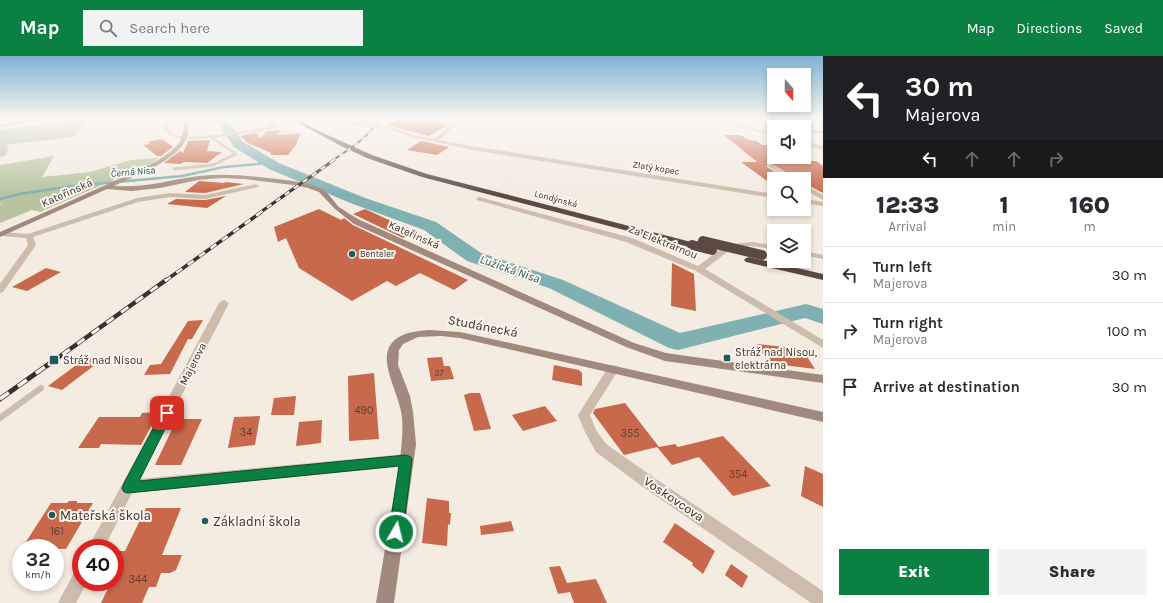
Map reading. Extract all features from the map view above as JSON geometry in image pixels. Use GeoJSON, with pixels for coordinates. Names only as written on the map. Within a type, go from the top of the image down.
{"type":"FeatureCollection","features":[{"type":"Feature","properties":{"kind":"highway","name":"Londýnská"},"geometry":{"type":"LineString","coordinates":[[338,144],[376,159],[424,175],[749,260],[823,277]]}},
{"type":"Feature","properties":{"kind":"highway","name":"Londýnská"},"geometry":{"type":"LineString","coordinates":[[350,144],[398,161],[476,184],[767,256]]}},
{"type":"Feature","properties":{"kind":"highway"},"geometry":{"type":"LineString","coordinates":[[811,266],[823,269]]}},
{"type":"Feature","properties":{"kind":"street"},"geometry":{"type":"LineString","coordinates":[[106,187],[155,163],[171,153],[179,144]]}},
{"type":"Feature","properties":{"kind":"street","name":"Zlatý kopec"},"geometry":{"type":"LineString","coordinates":[[452,144],[480,150],[767,195]]}},
{"type":"Feature","properties":{"kind":"street"},"geometry":{"type":"LineString","coordinates":[[811,145],[823,148]]}},
{"type":"Feature","properties":{"kind":"street"},"geometry":{"type":"LineString","coordinates":[[771,166],[781,172]]}},
{"type":"Feature","properties":{"kind":"street","name":"Kateřinská"},"geometry":{"type":"LineString","coordinates":[[1,234],[106,187],[132,189],[160,186],[198,178],[221,176],[245,177],[310,187],[324,194],[337,208],[357,222],[630,345],[665,357],[823,379]]}},
{"type":"Feature","properties":{"kind":"street"},"geometry":{"type":"LineString","coordinates":[[1,234],[29,236],[137,200],[170,195],[205,197],[256,186]]}},
{"type":"Feature","properties":{"kind":"street"},"geometry":{"type":"LineString","coordinates":[[811,190],[823,198]]}},
{"type":"Feature","properties":{"kind":"street","name":"Za Elektrárnou"},"geometry":{"type":"LineString","coordinates":[[479,199],[629,240],[699,269],[823,345]]}},
{"type":"Feature","properties":{"kind":"street"},"geometry":{"type":"LineString","coordinates":[[811,202],[823,204]]}},
{"type":"Feature","properties":{"kind":"street"},"geometry":{"type":"LineString","coordinates":[[0,290],[32,245],[29,236]]}},
{"type":"Feature","properties":{"kind":"street"},"geometry":{"type":"LineString","coordinates":[[699,269],[729,247],[751,244],[767,246]]}},
{"type":"Feature","properties":{"kind":"street"},"geometry":{"type":"LineString","coordinates":[[811,255],[823,258]]}},
{"type":"Feature","properties":{"kind":"street","name":"Majerova"},"geometry":{"type":"LineString","coordinates":[[101,539],[224,303]]}},
{"type":"Feature","properties":{"kind":"street","name":"Studánecká"},"geometry":{"type":"LineString","coordinates":[[385,603],[409,444],[408,414],[394,370],[392,355],[396,346],[409,337],[427,332],[445,333],[823,417]]}},
{"type":"Feature","properties":{"kind":"street","name":"Voskovcova"},"geometry":{"type":"LineString","coordinates":[[612,369],[584,415],[591,432],[602,448],[648,482],[823,601]]}},
{"type":"Feature","properties":{"kind":"street"},"geometry":{"type":"LineString","coordinates":[[128,488],[406,460]]}},
{"type":"Feature","properties":{"kind":"street"},"geometry":{"type":"LineString","coordinates":[[67,603],[73,591]]}},
{"type":"Feature","properties":{"kind":"lane"},"geometry":{"type":"LineString","coordinates":[[174,169],[213,165],[236,154],[220,144]]}},
{"type":"Feature","properties":{"kind":"lane"},"geometry":{"type":"LineString","coordinates":[[0,418],[41,388]]}},
{"type":"Feature","properties":{"kind":"green space"},"geometry":{"type":"Polygon","coordinates":[[[0,144],[19,144],[6,145],[9,147],[5,156],[0,157],[0,144]]]}},
{"type":"Feature","properties":{"kind":"green space"},"geometry":{"type":"Polygon","coordinates":[[[54,156],[42,177],[90,172],[131,160],[158,158],[152,163],[40,212],[32,210],[0,223],[0,205],[2,204],[0,204],[0,165],[54,156]]]}},
{"type":"Feature","properties":{"kind":"building"},"geometry":{"type":"Polygon","coordinates":[[[168,144],[173,147],[161,156],[157,156],[143,145],[168,144]]]}},
{"type":"Feature","properties":{"kind":"building"},"geometry":{"type":"Polygon","coordinates":[[[187,144],[209,144],[207,151],[222,152],[207,163],[164,163],[180,151],[183,153],[187,144]]]}},
{"type":"Feature","properties":{"kind":"building"},"geometry":{"type":"Polygon","coordinates":[[[249,144],[297,144],[288,155],[271,155],[271,153],[249,144]]]}},
{"type":"Feature","properties":{"kind":"building"},"geometry":{"type":"Polygon","coordinates":[[[417,144],[433,144],[449,147],[437,155],[407,150],[417,144]]]}},
{"type":"Feature","properties":{"kind":"building"},"geometry":{"type":"Polygon","coordinates":[[[734,144],[767,145],[767,164],[768,164],[767,167],[775,172],[767,172],[767,181],[741,162],[757,162],[734,144]]]}},
{"type":"Feature","properties":{"kind":"building"},"geometry":{"type":"Polygon","coordinates":[[[811,161],[816,161],[823,166],[823,193],[811,187],[811,172],[786,172],[772,164],[811,164],[811,161]]]}},
{"type":"Feature","properties":{"kind":"building"},"geometry":{"type":"Polygon","coordinates":[[[199,181],[244,184],[205,193],[185,192],[199,181]]]}},
{"type":"Feature","properties":{"kind":"building"},"geometry":{"type":"Polygon","coordinates":[[[226,196],[207,208],[167,204],[176,199],[205,200],[226,196]]]}},
{"type":"Feature","properties":{"kind":"building","name":"Benteler"},"geometry":{"type":"Polygon","coordinates":[[[319,209],[341,220],[344,218],[353,225],[468,280],[454,290],[420,273],[396,286],[387,281],[352,301],[299,268],[286,238],[278,242],[274,227],[319,209]]]}},
{"type":"Feature","properties":{"kind":"building"},"geometry":{"type":"Polygon","coordinates":[[[365,209],[416,231],[403,238],[353,214],[365,209]]]}},
{"type":"Feature","properties":{"kind":"building"},"geometry":{"type":"Polygon","coordinates":[[[672,263],[694,274],[696,311],[671,306],[672,263]]]}},
{"type":"Feature","properties":{"kind":"building"},"geometry":{"type":"Polygon","coordinates":[[[46,268],[61,272],[27,291],[12,287],[46,268]]]}},
{"type":"Feature","properties":{"kind":"building"},"geometry":{"type":"Polygon","coordinates":[[[203,320],[192,339],[188,339],[170,374],[144,375],[150,365],[161,364],[188,321],[203,320]]]}},
{"type":"Feature","properties":{"kind":"building"},"geometry":{"type":"Polygon","coordinates":[[[757,344],[802,349],[815,369],[768,363],[757,344]]]}},
{"type":"Feature","properties":{"kind":"building"},"geometry":{"type":"Polygon","coordinates":[[[87,357],[100,361],[62,390],[48,386],[87,357]]]}},
{"type":"Feature","properties":{"kind":"building"},"geometry":{"type":"Polygon","coordinates":[[[442,357],[444,366],[450,366],[454,379],[431,381],[427,358],[442,357]]]}},
{"type":"Feature","properties":{"kind":"building"},"geometry":{"type":"Polygon","coordinates":[[[554,365],[579,370],[582,373],[582,386],[552,380],[554,365]]]}},
{"type":"Feature","properties":{"kind":"building"},"geometry":{"type":"Polygon","coordinates":[[[374,373],[379,439],[349,441],[348,376],[374,373]]]}},
{"type":"Feature","properties":{"kind":"building"},"geometry":{"type":"Polygon","coordinates":[[[470,393],[480,393],[491,429],[474,431],[464,395],[470,393]]]}},
{"type":"Feature","properties":{"kind":"building"},"geometry":{"type":"Polygon","coordinates":[[[296,396],[294,415],[271,415],[274,398],[296,396]]]}},
{"type":"Feature","properties":{"kind":"building"},"geometry":{"type":"Polygon","coordinates":[[[625,403],[659,447],[675,444],[678,447],[723,436],[771,486],[733,496],[699,457],[672,465],[657,447],[624,455],[593,413],[595,409],[625,403]]]}},
{"type":"Feature","properties":{"kind":"building"},"geometry":{"type":"Polygon","coordinates":[[[545,406],[557,421],[523,431],[512,415],[545,406]]]}},
{"type":"Feature","properties":{"kind":"building"},"geometry":{"type":"Polygon","coordinates":[[[159,412],[141,445],[101,444],[99,448],[78,448],[99,417],[140,417],[142,413],[159,412]]]}},
{"type":"Feature","properties":{"kind":"building"},"geometry":{"type":"Polygon","coordinates":[[[260,416],[255,445],[228,448],[234,417],[260,416]]]}},
{"type":"Feature","properties":{"kind":"building"},"geometry":{"type":"Polygon","coordinates":[[[177,419],[202,419],[181,465],[155,465],[177,419]]]}},
{"type":"Feature","properties":{"kind":"building"},"geometry":{"type":"Polygon","coordinates":[[[322,420],[321,443],[296,446],[299,422],[322,420]]]}},
{"type":"Feature","properties":{"kind":"building"},"geometry":{"type":"Polygon","coordinates":[[[805,466],[823,474],[823,507],[801,496],[805,466]]]}},
{"type":"Feature","properties":{"kind":"building"},"geometry":{"type":"Polygon","coordinates":[[[427,498],[449,501],[449,513],[451,513],[450,525],[448,524],[447,546],[422,543],[427,498]]]}},
{"type":"Feature","properties":{"kind":"building"},"geometry":{"type":"Polygon","coordinates":[[[69,501],[77,501],[77,503],[93,503],[66,549],[64,549],[64,539],[28,539],[51,503],[67,503],[69,501]]]}},
{"type":"Feature","properties":{"kind":"building"},"geometry":{"type":"Polygon","coordinates":[[[146,508],[181,508],[162,555],[182,555],[176,570],[170,573],[161,573],[156,587],[149,587],[142,603],[101,603],[107,591],[124,591],[125,551],[146,508]]]}},
{"type":"Feature","properties":{"kind":"building"},"geometry":{"type":"Polygon","coordinates":[[[511,521],[514,531],[481,535],[480,526],[511,521]]]}},
{"type":"Feature","properties":{"kind":"building"},"geometry":{"type":"Polygon","coordinates":[[[675,523],[715,551],[703,574],[692,565],[693,563],[663,542],[675,523]]]}},
{"type":"Feature","properties":{"kind":"building"},"geometry":{"type":"Polygon","coordinates":[[[731,564],[748,576],[742,588],[725,575],[731,564]]]}},
{"type":"Feature","properties":{"kind":"building"},"geometry":{"type":"Polygon","coordinates":[[[560,566],[567,583],[596,579],[607,603],[574,603],[570,592],[558,594],[549,567],[560,566]]]}},
{"type":"Feature","properties":{"kind":"waterway","name":"Lužická Nisa"},"geometry":{"type":"LineString","coordinates":[[238,144],[274,166],[359,201],[430,226],[474,257],[556,284],[678,342],[806,311],[823,317]]}},
{"type":"Feature","properties":{"kind":"waterway","name":"Černá Nisa"},"geometry":{"type":"LineString","coordinates":[[0,199],[20,194],[72,186],[182,176],[224,167],[269,163]]}},
{"type":"Feature","properties":{"kind":"railway"},"geometry":{"type":"LineString","coordinates":[[332,161],[357,144]]}},
{"type":"Feature","properties":{"kind":"railway"},"geometry":{"type":"LineString","coordinates":[[258,214],[334,160]]}},
{"type":"Feature","properties":{"kind":"railway"},"geometry":{"type":"LineString","coordinates":[[165,281],[260,213]]}},
{"type":"Feature","properties":{"kind":"railway"},"geometry":{"type":"LineString","coordinates":[[48,365],[166,280]]}},
{"type":"Feature","properties":{"kind":"railway"},"geometry":{"type":"LineString","coordinates":[[0,399],[49,364]]}},
{"type":"Feature","properties":{"kind":"place","name":"Benteler"},"geometry":{"type":"Point","coordinates":[352,254]}},
{"type":"Feature","properties":{"kind":"place","name":"Stráž nad Nisou, elektrárna"},"geometry":{"type":"Point","coordinates":[727,358]}},
{"type":"Feature","properties":{"kind":"place","name":"Stráž nad Nisou"},"geometry":{"type":"Point","coordinates":[54,360]}},
{"type":"Feature","properties":{"kind":"place","name":"Mateřská škola"},"geometry":{"type":"Point","coordinates":[52,515]}},
{"type":"Feature","properties":{"kind":"place","name":"Základní škola"},"geometry":{"type":"Point","coordinates":[205,521]}},
{"type":"Feature","properties":{"kind":"route"},"geometry":{"type":"LineString","coordinates":[[167,413],[128,488],[406,460],[396,532]]}}]}
